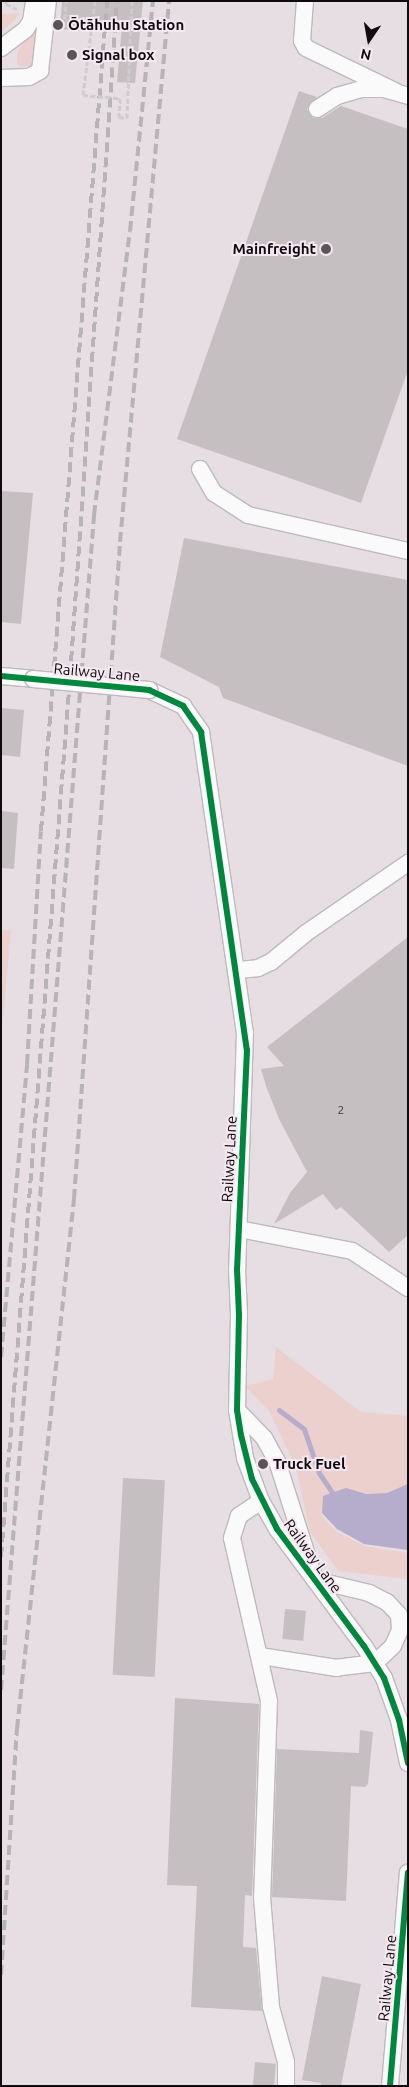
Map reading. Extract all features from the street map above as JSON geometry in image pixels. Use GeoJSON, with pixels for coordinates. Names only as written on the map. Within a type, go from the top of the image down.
{"type":"FeatureCollection","features":[{"type":"Feature","properties":{"kind":"street"},"geometry":{"type":"LineString","coordinates":[[1,48],[26,29],[31,21],[34,1]]}},
{"type":"Feature","properties":{"kind":"street"},"geometry":{"type":"LineString","coordinates":[[1,78],[29,77],[40,71],[48,1]]}},
{"type":"Feature","properties":{"kind":"street"},"geometry":{"type":"LineString","coordinates":[[306,1],[302,42],[306,48],[401,94]]}},
{"type":"Feature","properties":{"kind":"street"},"geometry":{"type":"LineString","coordinates":[[316,110],[328,101],[353,90],[401,94]]}},
{"type":"Feature","properties":{"kind":"street"},"geometry":{"type":"LineString","coordinates":[[200,469],[214,493],[248,516],[408,551]]}},
{"type":"Feature","properties":{"kind":"street","name":"Railway Lane"},"geometry":{"type":"LineString","coordinates":[[1,676],[148,690],[183,706],[201,732],[237,970],[246,1050],[239,1229],[237,1410],[245,1458],[261,1501],[277,1529],[375,1663],[396,1712],[408,1763]]}},
{"type":"Feature","properties":{"kind":"street"},"geometry":{"type":"LineString","coordinates":[[237,970],[258,968],[270,962],[306,933],[408,863]]}},
{"type":"Feature","properties":{"kind":"street"},"geometry":{"type":"LineString","coordinates":[[239,1229],[352,1251],[408,1288]]}},
{"type":"Feature","properties":{"kind":"street"},"geometry":{"type":"LineString","coordinates":[[237,1410],[264,1438],[277,1461],[315,1580],[369,1593],[387,1602],[399,1615],[400,1630],[393,1646],[375,1663],[337,1668],[260,1656]]}},
{"type":"Feature","properties":{"kind":"street"},"geometry":{"type":"LineString","coordinates":[[261,1501],[239,1516],[232,1538],[269,1701],[262,1898],[271,2007],[286,2062],[286,2086]]}},
{"type":"Feature","properties":{"kind":"street","name":"Railway Lane"},"geometry":{"type":"LineString","coordinates":[[390,2086],[408,1873]]}},
{"type":"Feature","properties":{"kind":"path"},"geometry":{"type":"LineString","coordinates":[[6,1],[6,4],[18,9]]}},
{"type":"Feature","properties":{"kind":"path"},"geometry":{"type":"LineString","coordinates":[[64,26],[66,1]]}},
{"type":"Feature","properties":{"kind":"path"},"geometry":{"type":"LineString","coordinates":[[95,1],[90,54],[86,61],[82,95],[120,98],[119,117],[127,118],[129,94],[126,88],[132,1]]}},
{"type":"Feature","properties":{"kind":"shaded area"},"geometry":{"type":"Polygon","coordinates":[[[19,13],[15,20],[1,32],[1,14],[19,13]]]}},
{"type":"Feature","properties":{"kind":"shaded area"},"geometry":{"type":"Polygon","coordinates":[[[35,25],[39,25],[35,65],[21,67],[17,64],[17,53],[35,25]]]}},
{"type":"Feature","properties":{"kind":"shaded area"},"geometry":{"type":"Polygon","coordinates":[[[3,929],[11,931],[1,1039],[1,936],[3,929]]]}},
{"type":"Feature","properties":{"kind":"shaded area"},"geometry":{"type":"Polygon","coordinates":[[[276,1347],[361,1412],[408,1416],[408,1550],[364,1544],[337,1529],[322,1513],[322,1504],[321,1515],[337,1532],[365,1546],[408,1553],[408,1579],[338,1571],[310,1532],[296,1468],[269,1411],[245,1386],[273,1379],[276,1347]]]}},
{"type":"Feature","properties":{"kind":"shaded area"},"geometry":{"type":"Polygon","coordinates":[[[408,1484],[408,1550],[364,1544],[337,1529],[322,1513],[323,1496],[346,1488],[366,1494],[387,1493],[408,1484]]]}},
{"type":"Feature","properties":{"kind":"building"},"geometry":{"type":"Polygon","coordinates":[[[62,1],[143,1],[135,83],[117,82],[122,26],[80,23],[79,31],[60,29],[62,1]]]}},
{"type":"Feature","properties":{"kind":"building","name":"Mainfreight"},"geometry":{"type":"Polygon","coordinates":[[[299,91],[317,97],[307,109],[313,118],[322,118],[341,106],[408,129],[408,370],[361,503],[177,439],[299,91]]]}},
{"type":"Feature","properties":{"kind":"building"},"geometry":{"type":"Polygon","coordinates":[[[1,491],[33,493],[21,624],[1,622],[1,491]]]}},
{"type":"Feature","properties":{"kind":"building"},"geometry":{"type":"Polygon","coordinates":[[[184,538],[408,580],[408,766],[223,698],[219,687],[160,657],[184,538]]]}},
{"type":"Feature","properties":{"kind":"building"},"geometry":{"type":"Polygon","coordinates":[[[1,708],[24,710],[20,757],[1,755],[1,708]]]}},
{"type":"Feature","properties":{"kind":"building"},"geometry":{"type":"Polygon","coordinates":[[[1,811],[18,813],[14,869],[1,868],[1,811]]]}},
{"type":"Feature","properties":{"kind":"building"},"geometry":{"type":"Polygon","coordinates":[[[408,937],[408,1235],[389,1252],[341,1207],[336,1210],[323,1194],[274,1224],[290,1193],[307,1172],[279,1119],[266,1086],[261,1069],[284,1066],[267,1047],[408,937]]]}},
{"type":"Feature","properties":{"kind":"building"},"geometry":{"type":"Polygon","coordinates":[[[123,1478],[165,1480],[155,1677],[113,1675],[123,1478]]]}},
{"type":"Feature","properties":{"kind":"building"},"geometry":{"type":"Polygon","coordinates":[[[285,1609],[306,1611],[303,1641],[282,1639],[285,1609]]]}},
{"type":"Feature","properties":{"kind":"building"},"geometry":{"type":"Polygon","coordinates":[[[175,1698],[259,1704],[252,1896],[245,1895],[243,1947],[256,1948],[262,2011],[191,2007],[197,1886],[167,1885],[175,1698]]]}},
{"type":"Feature","properties":{"kind":"building"},"geometry":{"type":"Polygon","coordinates":[[[360,1730],[373,1732],[368,1784],[365,1787],[351,1786],[346,1901],[272,1897],[277,1749],[359,1753],[360,1730]]]}},
{"type":"Feature","properties":{"kind":"building"},"geometry":{"type":"Polygon","coordinates":[[[322,1976],[361,1984],[341,2086],[320,2086],[321,2083],[302,2080],[322,1976]]]}},
{"type":"Feature","properties":{"kind":"building"},"geometry":{"type":"Polygon","coordinates":[[[255,2062],[276,2064],[274,2086],[253,2086],[255,2062]]]}},
{"type":"Feature","properties":{"kind":"waterway"},"geometry":{"type":"LineString","coordinates":[[279,1410],[304,1429],[319,1473],[335,1497]]}},
{"type":"Feature","properties":{"kind":"railway"},"geometry":{"type":"LineString","coordinates":[[1,1357],[27,1064],[41,831],[107,1]]}},
{"type":"Feature","properties":{"kind":"railway"},"geometry":{"type":"LineString","coordinates":[[1,1557],[69,691],[117,1]]}},
{"type":"Feature","properties":{"kind":"railway"},"geometry":{"type":"LineString","coordinates":[[1,1690],[94,515],[130,231],[153,1]]}},
{"type":"Feature","properties":{"kind":"railway"},"geometry":{"type":"LineString","coordinates":[[1,1975],[17,1729],[74,1199],[120,542],[169,1]]}},
{"type":"Feature","properties":{"kind":"cycle path"},"geometry":{"type":"LineString","coordinates":[[1,676],[149,690],[183,706],[201,732],[247,1050],[237,1269],[239,1314],[237,1410],[241,1435],[252,1479],[277,1529],[364,1646],[384,1678],[399,1720],[408,1763]]}},
{"type":"Feature","properties":{"kind":"cycle path"},"geometry":{"type":"LineString","coordinates":[[390,2086],[408,1873]]}},
{"type":"Feature","properties":{"kind":"place","name":"Ōtāhuhu Station"},"geometry":{"type":"Point","coordinates":[58,25]}},
{"type":"Feature","properties":{"kind":"place","name":"Signal box"},"geometry":{"type":"Point","coordinates":[72,55]}},
{"type":"Feature","properties":{"kind":"place","name":"Mainfreight"},"geometry":{"type":"Point","coordinates":[326,249]}},
{"type":"Feature","properties":{"kind":"place","name":"Truck Fuel"},"geometry":{"type":"Point","coordinates":[263,1464]}}]}
